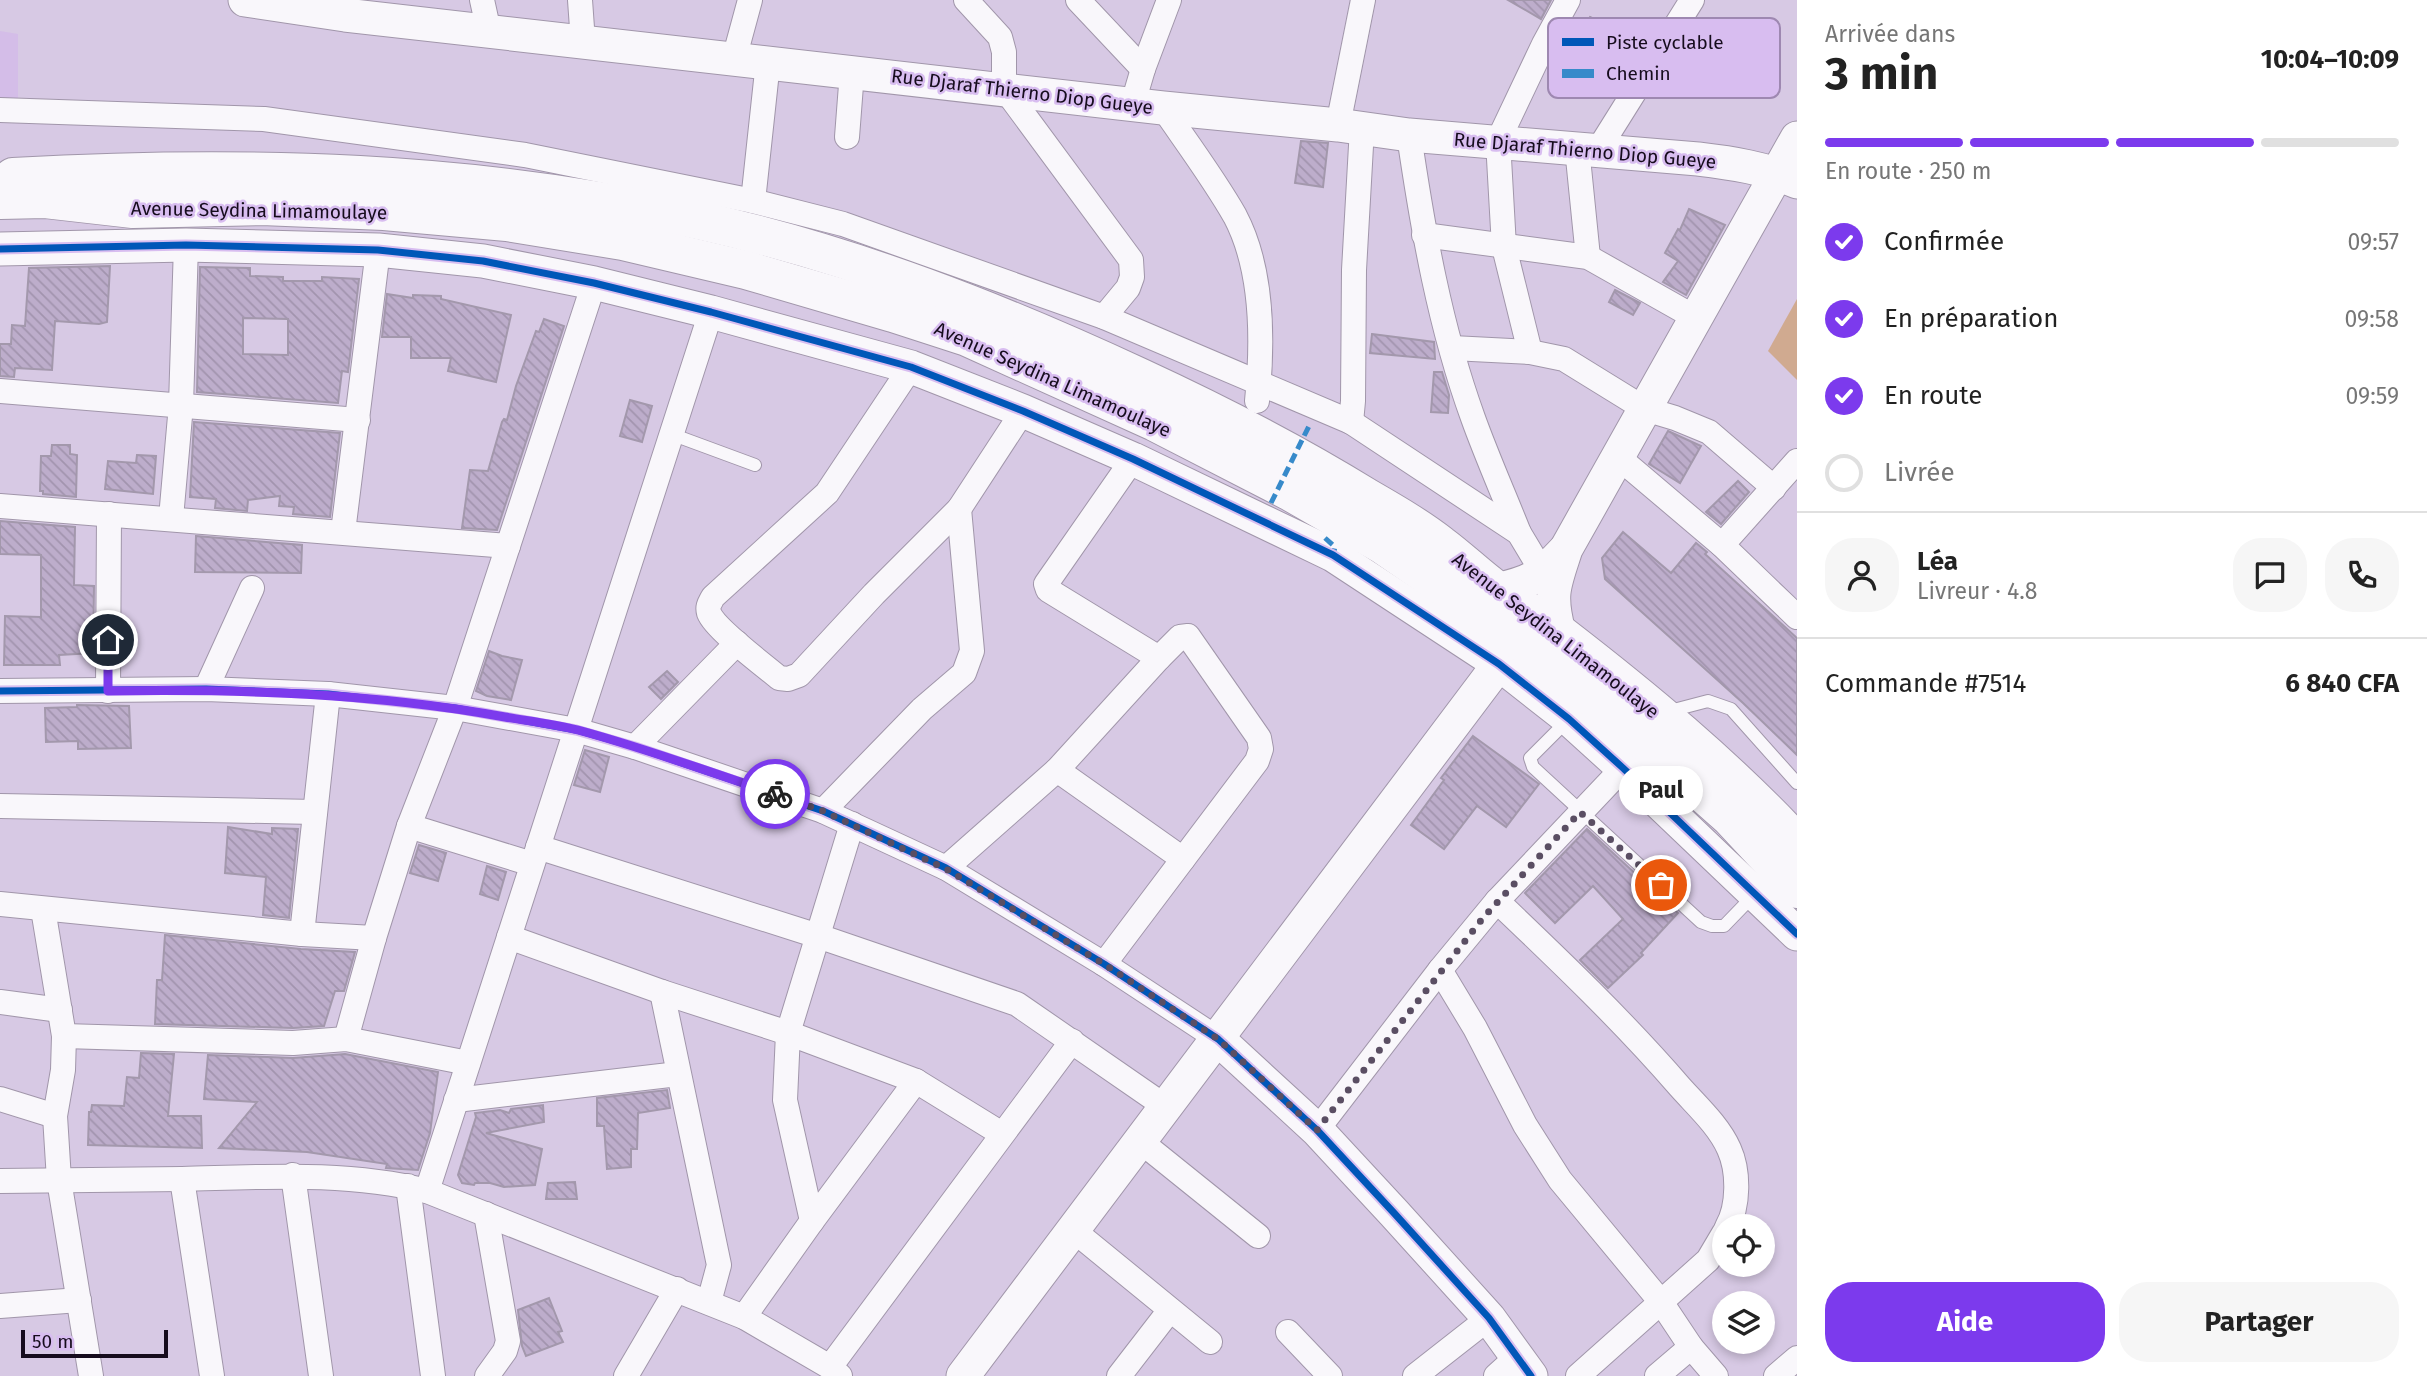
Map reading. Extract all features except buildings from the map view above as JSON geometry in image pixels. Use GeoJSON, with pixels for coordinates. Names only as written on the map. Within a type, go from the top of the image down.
{"type":"FeatureCollection","features":[{"type":"Feature","properties":{"kind":"highway"},"geometry":{"type":"LineString","coordinates":[[0,154],[62,151],[104,155],[155,171]]}},
{"type":"Feature","properties":{"kind":"highway","name":"Avenue Seydina Limamoulaye"},"geometry":{"type":"LineString","coordinates":[[0,177],[240,170],[436,179],[611,203],[703,221],[786,242],[907,280],[1087,352],[1225,416],[1322,469],[1390,511],[1441,544],[1496,590],[1559,632],[1659,714],[1762,806],[1797,843]]}},
{"type":"Feature","properties":{"kind":"highway","name":"Avenue Seydina Limamoulaye"},"geometry":{"type":"LineString","coordinates":[[0,200],[45,199],[133,209],[262,206],[384,211],[559,230],[623,241],[746,270],[967,337],[1154,422],[1289,491],[1383,545],[1501,626],[1616,716],[1730,817],[1797,889]]}},
{"type":"Feature","properties":{"kind":"highway"},"geometry":{"type":"LineString","coordinates":[[0,221],[133,209]]}},
{"type":"Feature","properties":{"kind":"street","name":"Rue Djaraf Thierno Diop Gueye"},"geometry":{"type":"LineString","coordinates":[[245,0],[486,16],[583,42],[1409,135],[1737,163],[1787,178]]}},
{"type":"Feature","properties":{"kind":"street"},"geometry":{"type":"LineString","coordinates":[[580,0],[583,42]]}},
{"type":"Feature","properties":{"kind":"street"},"geometry":{"type":"LineString","coordinates":[[734,59],[750,0]]}},
{"type":"Feature","properties":{"kind":"street"},"geometry":{"type":"LineString","coordinates":[[966,0],[1000,37],[1004,52],[1004,89],[1131,260],[1132,277],[1128,288],[1104,317]]}},
{"type":"Feature","properties":{"kind":"street"},"geometry":{"type":"LineString","coordinates":[[1078,0],[1143,69]]}},
{"type":"Feature","properties":{"kind":"street"},"geometry":{"type":"LineString","coordinates":[[1169,0],[1143,69],[1148,105],[1235,216],[1249,251],[1258,289],[1258,391]]}},
{"type":"Feature","properties":{"kind":"street"},"geometry":{"type":"LineString","coordinates":[[1351,422],[1354,270],[1350,127],[1363,0]]}},
{"type":"Feature","properties":{"kind":"street"},"geometry":{"type":"LineString","coordinates":[[1558,18],[1568,0]]}},
{"type":"Feature","properties":{"kind":"street"},"geometry":{"type":"LineString","coordinates":[[1679,18],[1692,0]]}},
{"type":"Feature","properties":{"kind":"street"},"geometry":{"type":"LineString","coordinates":[[1530,352],[1504,247],[1497,141],[1548,37]]}},
{"type":"Feature","properties":{"kind":"street"},"geometry":{"type":"LineString","coordinates":[[753,201],[768,62]]}},
{"type":"Feature","properties":{"kind":"street"},"geometry":{"type":"LineString","coordinates":[[847,137],[852,72]]}},
{"type":"Feature","properties":{"kind":"street"},"geometry":{"type":"LineString","coordinates":[[1588,257],[1587,149],[1623,98]]}},
{"type":"Feature","properties":{"kind":"street"},"geometry":{"type":"LineString","coordinates":[[0,110],[264,119],[525,155],[753,201],[843,224],[1104,317],[1258,391],[1351,422],[1519,533]]}},
{"type":"Feature","properties":{"kind":"street"},"geometry":{"type":"LineString","coordinates":[[364,175],[370,134]]}},
{"type":"Feature","properties":{"kind":"street"},"geometry":{"type":"LineString","coordinates":[[1409,135],[1424,235],[1452,348],[1473,417],[1519,533],[1544,573]]}},
{"type":"Feature","properties":{"kind":"street"},"geometry":{"type":"LineString","coordinates":[[1559,632],[1552,607],[1552,595],[1566,549],[1696,318],[1787,178],[1797,138]]}},
{"type":"Feature","properties":{"kind":"street"},"geometry":{"type":"LineString","coordinates":[[1424,235],[1588,257],[1696,318]]}},
{"type":"Feature","properties":{"kind":"street"},"geometry":{"type":"LineString","coordinates":[[0,249],[126,244],[186,245],[379,250],[483,261],[711,312],[911,367],[1023,411],[1133,459],[1333,555],[1499,664],[1569,719],[1797,934]]}},
{"type":"Feature","properties":{"kind":"street"},"geometry":{"type":"LineString","coordinates":[[172,518],[181,405],[186,245]]}},
{"type":"Feature","properties":{"kind":"street"},"geometry":{"type":"LineString","coordinates":[[343,532],[379,250]]}},
{"type":"Feature","properties":{"kind":"street"},"geometry":{"type":"LineString","coordinates":[[346,1039],[409,826],[455,708],[594,284]]}},
{"type":"Feature","properties":{"kind":"street"},"geometry":{"type":"LineString","coordinates":[[433,1376],[417,1188],[456,1100],[711,312]]}},
{"type":"Feature","properties":{"kind":"street"},"geometry":{"type":"LineString","coordinates":[[1452,348],[1530,352],[1564,359],[1645,409],[1709,432],[1773,488]]}},
{"type":"Feature","properties":{"kind":"street"},"geometry":{"type":"LineString","coordinates":[[911,367],[827,493],[713,597],[708,607],[710,616],[779,678],[788,679],[799,675],[874,594],[959,509],[1023,411]]}},
{"type":"Feature","properties":{"kind":"street"},"geometry":{"type":"LineString","coordinates":[[0,391],[358,420]]}},
{"type":"Feature","properties":{"kind":"street"},"geometry":{"type":"LineString","coordinates":[[1618,457],[1722,545],[1797,616]]}},
{"type":"Feature","properties":{"kind":"street"},"geometry":{"type":"LineString","coordinates":[[1133,459],[1046,584],[1048,590],[1159,658]]}},
{"type":"Feature","properties":{"kind":"street"},"geometry":{"type":"LineString","coordinates":[[1722,545],[1797,461]]}},
{"type":"Feature","properties":{"kind":"street"},"geometry":{"type":"LineString","coordinates":[[0,506],[508,546]]}},
{"type":"Feature","properties":{"kind":"street"},"geometry":{"type":"LineString","coordinates":[[823,811],[922,709],[964,673],[972,652],[959,509]]}},
{"type":"Feature","properties":{"kind":"street"},"geometry":{"type":"LineString","coordinates":[[108,691],[109,514]]}},
{"type":"Feature","properties":{"kind":"street"},"geometry":{"type":"LineString","coordinates":[[1496,590],[1520,585],[1544,573],[1566,549]]}},
{"type":"Feature","properties":{"kind":"street"},"geometry":{"type":"LineString","coordinates":[[206,689],[252,588]]}},
{"type":"Feature","properties":{"kind":"street"},"geometry":{"type":"LineString","coordinates":[[946,869],[1057,770],[1159,658],[1180,637],[1188,636],[1259,738],[1261,749],[1257,761],[1104,964]]}},
{"type":"Feature","properties":{"kind":"street"},"geometry":{"type":"LineString","coordinates":[[635,747],[737,643]]}},
{"type":"Feature","properties":{"kind":"street"},"geometry":{"type":"LineString","coordinates":[[963,1376],[1499,664]]}},
{"type":"Feature","properties":{"kind":"street"},"geometry":{"type":"LineString","coordinates":[[0,691],[206,689],[328,694],[455,708],[576,730],[635,747],[823,811],[946,869],[1104,964],[1218,1039],[1317,1130],[1489,1318],[1515,1370]]}},
{"type":"Feature","properties":{"kind":"street"},"geometry":{"type":"LineString","coordinates":[[302,934],[328,694]]}},
{"type":"Feature","properties":{"kind":"street"},"geometry":{"type":"LineString","coordinates":[[1317,1130],[1440,970],[1497,901],[1623,768]]}},
{"type":"Feature","properties":{"kind":"street"},"geometry":{"type":"LineString","coordinates":[[1057,770],[1182,859]]}},
{"type":"Feature","properties":{"kind":"street"},"geometry":{"type":"LineString","coordinates":[[0,806],[315,812]]}},
{"type":"Feature","properties":{"kind":"street"},"geometry":{"type":"LineString","coordinates":[[812,1221],[785,1100],[788,1033],[852,824]]}},
{"type":"Feature","properties":{"kind":"street"},"geometry":{"type":"LineString","coordinates":[[409,826],[535,856],[818,936],[1017,1004],[1167,1107]]}},
{"type":"Feature","properties":{"kind":"street"},"geometry":{"type":"LineString","coordinates":[[1497,901],[1643,1045],[1707,1118],[1729,1148],[1737,1173],[1730,1214]]}},
{"type":"Feature","properties":{"kind":"street"},"geometry":{"type":"LineString","coordinates":[[0,904],[302,934],[374,938]]}},
{"type":"Feature","properties":{"kind":"street"},"geometry":{"type":"LineString","coordinates":[[43,909],[64,1036],[64,1070],[55,1116],[59,1180],[91,1376]]}},
{"type":"Feature","properties":{"kind":"street"},"geometry":{"type":"LineString","coordinates":[[509,937],[662,992],[788,1033],[916,1081],[1002,1134]]}},
{"type":"Feature","properties":{"kind":"street"},"geometry":{"type":"LineString","coordinates":[[1440,970],[1475,1028],[1525,1125],[1560,1180],[1661,1303],[1691,1347],[1716,1376]]}},
{"type":"Feature","properties":{"kind":"street"},"geometry":{"type":"LineString","coordinates":[[662,992],[719,1265],[709,1302]]}},
{"type":"Feature","properties":{"kind":"street"},"geometry":{"type":"LineString","coordinates":[[0,1002],[60,1010]]}},
{"type":"Feature","properties":{"kind":"street"},"geometry":{"type":"LineString","coordinates":[[64,1036],[293,1043],[346,1039],[468,1063]]}},
{"type":"Feature","properties":{"kind":"street"},"geometry":{"type":"LineString","coordinates":[[0,1181],[293,1175],[346,1178],[417,1188],[744,1317],[835,1372],[1002,1134],[1072,1041]]}},
{"type":"Feature","properties":{"kind":"street"},"geometry":{"type":"LineString","coordinates":[[456,1100],[678,1074]]}},
{"type":"Feature","properties":{"kind":"street"},"geometry":{"type":"LineString","coordinates":[[744,1317],[916,1081]]}},
{"type":"Feature","properties":{"kind":"street"},"geometry":{"type":"LineString","coordinates":[[0,1099],[55,1116]]}},
{"type":"Feature","properties":{"kind":"street"},"geometry":{"type":"LineString","coordinates":[[1140,1141],[1258,1236]]}},
{"type":"Feature","properties":{"kind":"street"},"geometry":{"type":"LineString","coordinates":[[293,1175],[321,1376]]}},
{"type":"Feature","properties":{"kind":"street"},"geometry":{"type":"LineString","coordinates":[[182,1179],[212,1376]]}},
{"type":"Feature","properties":{"kind":"street"},"geometry":{"type":"LineString","coordinates":[[486,1214],[508,1341],[505,1351],[487,1376]]}},
{"type":"Feature","properties":{"kind":"street"},"geometry":{"type":"LineString","coordinates":[[1073,1230],[1210,1342]]}},
{"type":"Feature","properties":{"kind":"street"},"geometry":{"type":"LineString","coordinates":[[1578,1376],[1708,1260],[1712,1253]]}},
{"type":"Feature","properties":{"kind":"street"},"geometry":{"type":"LineString","coordinates":[[626,1376],[677,1289]]}},
{"type":"Feature","properties":{"kind":"street"},"geometry":{"type":"LineString","coordinates":[[0,1306],[79,1300]]}},
{"type":"Feature","properties":{"kind":"street"},"geometry":{"type":"LineString","coordinates":[[1119,1376],[1170,1310]]}},
{"type":"Feature","properties":{"kind":"street"},"geometry":{"type":"LineString","coordinates":[[1415,1376],[1489,1318]]}},
{"type":"Feature","properties":{"kind":"street"},"geometry":{"type":"LineString","coordinates":[[1288,1332],[1330,1376]]}},
{"type":"Feature","properties":{"kind":"street"},"geometry":{"type":"LineString","coordinates":[[1657,1376],[1691,1347]]}},
{"type":"Feature","properties":{"kind":"street"},"geometry":{"type":"LineString","coordinates":[[1776,1376],[1797,1358]]}},
{"type":"Feature","properties":{"kind":"lane"},"geometry":{"type":"LineString","coordinates":[[671,433],[755,465]]}},
{"type":"Feature","properties":{"kind":"lane"},"geometry":{"type":"LineString","coordinates":[[1659,714],[1708,701],[1731,709],[1797,783]]}},
{"type":"Feature","properties":{"kind":"lane"},"geometry":{"type":"LineString","coordinates":[[1569,719],[1530,758],[1533,767],[1580,812],[1701,922],[1724,926],[1756,893]]}},
{"type":"Feature","properties":{"kind":"shaded area"},"geometry":{"type":"Polygon","coordinates":[[[0,31],[18,34],[18,103],[0,102],[0,31]]]}},
{"type":"Feature","properties":{"kind":"shaded area"},"geometry":{"type":"Polygon","coordinates":[[[1797,299],[1797,380],[1768,351],[1797,299]]]}},
{"type":"Feature","properties":{"kind":"marked path"},"geometry":{"type":"LineString","coordinates":[[1271,503],[1309,426]]}},
{"type":"Feature","properties":{"kind":"marked path"},"geometry":{"type":"LineString","coordinates":[[1325,538],[1335,547],[1333,555]]}},
{"type":"Feature","properties":{"kind":"cycle path"},"geometry":{"type":"LineString","coordinates":[[0,249],[186,245],[378,250],[483,261],[594,283],[911,367],[1023,411],[1133,459],[1333,555],[1499,664],[1569,719],[1797,934]]}},
{"type":"Feature","properties":{"kind":"cycle path"},"geometry":{"type":"LineString","coordinates":[[0,691],[206,689],[328,694],[455,708],[576,730],[635,747],[823,811],[946,868],[1104,964],[1218,1039],[1317,1130],[1489,1318],[1531,1376]]}},
{"type":"Feature","properties":{"kind":"way so far"},"geometry":{"type":"LineString","coordinates":[[775,794],[823,811],[946,869],[1104,964],[1218,1039],[1317,1130],[1440,970],[1497,901],[1580,812],[1661,885]]}},
{"type":"Feature","properties":{"kind":"place","name":"Paul"},"geometry":{"type":"Point","coordinates":[1661,885]}},
{"type":"Feature","properties":{"kind":"route"},"geometry":{"type":"LineString","coordinates":[[108,640],[108,691],[206,689],[328,694],[455,708],[576,730],[775,794]]}}]}
